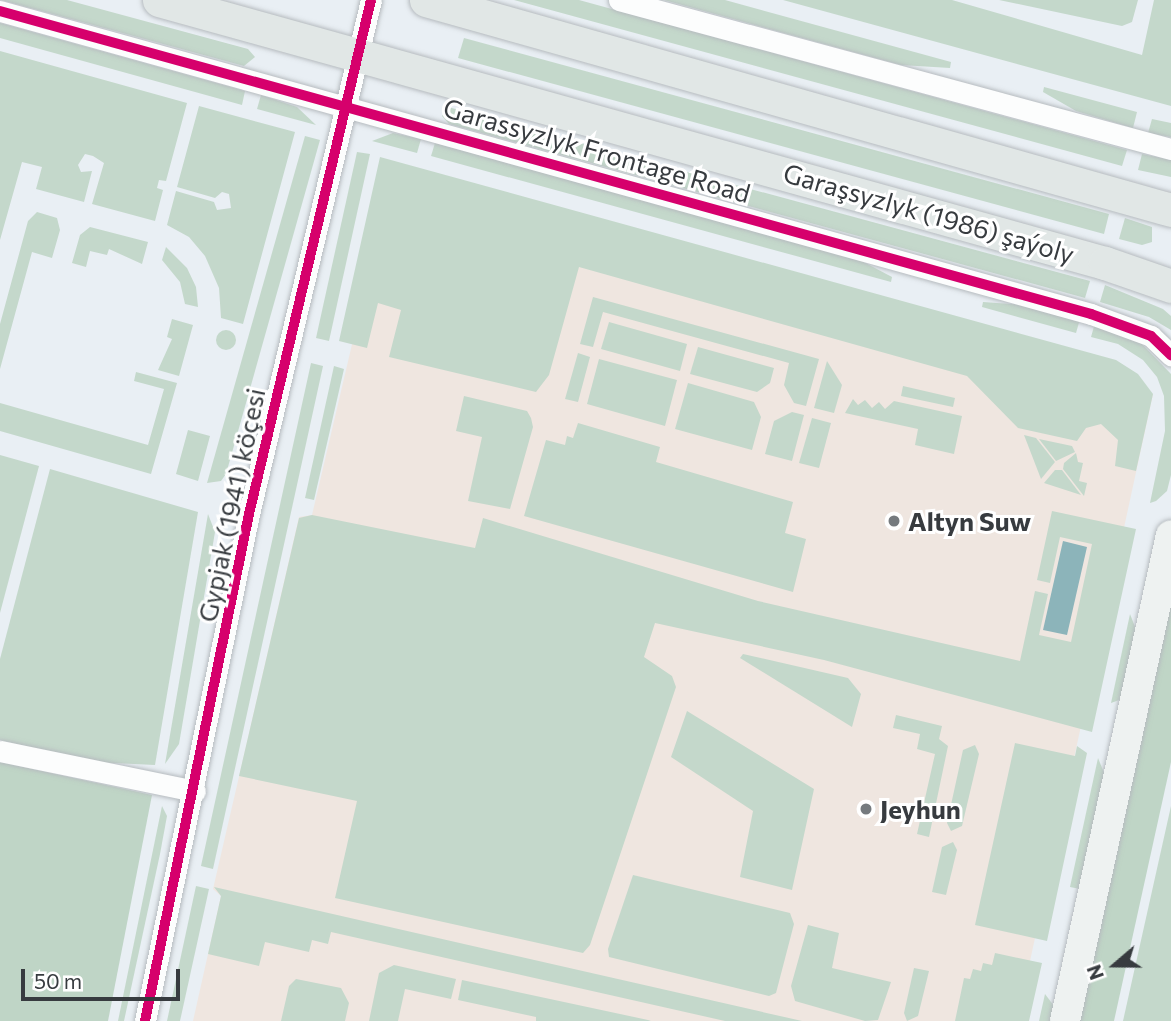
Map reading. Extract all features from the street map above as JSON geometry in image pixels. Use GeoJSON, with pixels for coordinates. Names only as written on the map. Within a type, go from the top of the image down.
{"type":"FeatureCollection","features":[{"type":"Feature","properties":{"kind":"main road","name":"Garaşsyzlyk (1986) şaýoly"},"geometry":{"type":"LineString","coordinates":[[159,0],[1105,263],[1171,286]]}},
{"type":"Feature","properties":{"kind":"main road"},"geometry":{"type":"LineString","coordinates":[[425,0],[1124,194],[1171,210]]}},
{"type":"Feature","properties":{"kind":"main road"},"geometry":{"type":"LineString","coordinates":[[1124,194],[1171,193]]}},
{"type":"Feature","properties":{"kind":"main road"},"geometry":{"type":"LineString","coordinates":[[1105,263],[1171,304]]}},
{"type":"Feature","properties":{"kind":"street","name":"Gypjak (1941) köçesi"},"geometry":{"type":"LineString","coordinates":[[145,1021],[195,791],[249,514],[371,0]]}},
{"type":"Feature","properties":{"kind":"street"},"geometry":{"type":"LineString","coordinates":[[619,0],[1171,149]]}},
{"type":"Feature","properties":{"kind":"street","name":"Garassyzlyk Frontage Road"},"geometry":{"type":"LineString","coordinates":[[0,11],[347,105],[1091,314],[1152,336],[1171,355]]}},
{"type":"Feature","properties":{"kind":"street"},"geometry":{"type":"LineString","coordinates":[[1065,1021],[1171,535]]}},
{"type":"Feature","properties":{"kind":"street"},"geometry":{"type":"LineString","coordinates":[[0,751],[195,791]]}},
{"type":"Feature","properties":{"kind":"shaded area"},"geometry":{"type":"Polygon","coordinates":[[[387,195],[1153,394],[1017,1021],[193,1021],[221,896],[213,889],[299,517],[312,515],[387,195]]]}},
{"type":"Feature","properties":{"kind":"green space"},"geometry":{"type":"Polygon","coordinates":[[[1,0],[67,0],[248,49],[255,57],[244,66],[1,0]]]}},
{"type":"Feature","properties":{"kind":"green space"},"geometry":{"type":"Polygon","coordinates":[[[514,0],[579,0],[1127,150],[1122,166],[514,0]]]}},
{"type":"Feature","properties":{"kind":"green space"},"geometry":{"type":"Polygon","coordinates":[[[664,0],[725,0],[951,62],[950,68],[901,65],[664,0]]]}},
{"type":"Feature","properties":{"kind":"green space"},"geometry":{"type":"Polygon","coordinates":[[[783,0],[952,0],[1142,55],[1154,0],[1171,0],[1171,106],[783,0]]]}},
{"type":"Feature","properties":{"kind":"green space"},"geometry":{"type":"Polygon","coordinates":[[[999,0],[1138,0],[1132,22],[1122,26],[999,0]]]}},
{"type":"Feature","properties":{"kind":"green space"},"geometry":{"type":"Polygon","coordinates":[[[0,23],[245,91],[242,105],[0,38],[0,23]]]}},
{"type":"Feature","properties":{"kind":"green space"},"geometry":{"type":"Polygon","coordinates":[[[464,38],[1109,214],[1104,234],[458,58],[464,38]]]}},
{"type":"Feature","properties":{"kind":"green space"},"geometry":{"type":"Polygon","coordinates":[[[0,51],[187,103],[166,181],[159,180],[157,188],[163,190],[155,221],[92,204],[104,163],[85,154],[78,165],[81,172],[92,171],[84,202],[36,189],[42,167],[22,162],[0,240],[0,51]]]}},
{"type":"Feature","properties":{"kind":"green space"},"geometry":{"type":"Polygon","coordinates":[[[1044,87],[1137,112],[1133,128],[1076,111],[1043,92],[1044,87]]]}},
{"type":"Feature","properties":{"kind":"green space"},"geometry":{"type":"Polygon","coordinates":[[[261,95],[297,107],[316,125],[257,109],[261,95]]]}},
{"type":"Feature","properties":{"kind":"green space"},"geometry":{"type":"Polygon","coordinates":[[[199,106],[295,132],[243,324],[221,318],[219,288],[205,256],[189,237],[167,225],[176,191],[214,202],[217,210],[231,208],[229,194],[222,192],[215,198],[177,187],[199,106]]]}},
{"type":"Feature","properties":{"kind":"green space"},"geometry":{"type":"Polygon","coordinates":[[[448,107],[1090,281],[1085,298],[449,124],[442,116],[448,107]]]}},
{"type":"Feature","properties":{"kind":"green space"},"geometry":{"type":"Polygon","coordinates":[[[1152,119],[1171,123],[1171,137],[1148,133],[1152,119]]]}},
{"type":"Feature","properties":{"kind":"green space"},"geometry":{"type":"Polygon","coordinates":[[[393,133],[421,139],[417,153],[372,141],[393,133]]]}},
{"type":"Feature","properties":{"kind":"green space"},"geometry":{"type":"Polygon","coordinates":[[[305,136],[320,140],[226,474],[221,481],[207,483],[305,136]]]}},
{"type":"Feature","properties":{"kind":"green space"},"geometry":{"type":"Polygon","coordinates":[[[435,143],[858,259],[892,277],[891,282],[431,156],[435,143]]]}},
{"type":"Feature","properties":{"kind":"green space"},"geometry":{"type":"Polygon","coordinates":[[[357,152],[370,154],[329,341],[316,338],[357,152]]]}},
{"type":"Feature","properties":{"kind":"green space"},"geometry":{"type":"Polygon","coordinates":[[[1142,154],[1171,160],[1171,177],[1138,170],[1142,154]]]}},
{"type":"Feature","properties":{"kind":"green space"},"geometry":{"type":"Polygon","coordinates":[[[380,157],[1116,360],[1138,374],[1153,394],[1136,471],[1115,466],[1118,440],[1101,424],[1086,428],[1077,441],[1018,428],[967,376],[579,267],[549,375],[536,392],[389,357],[401,310],[378,303],[367,348],[339,341],[380,157]]]}},
{"type":"Feature","properties":{"kind":"green space"},"geometry":{"type":"Polygon","coordinates":[[[37,212],[57,218],[60,230],[52,258],[32,252],[0,369],[0,324],[28,221],[37,212]]]}},
{"type":"Feature","properties":{"kind":"green space"},"geometry":{"type":"Polygon","coordinates":[[[1125,218],[1152,227],[1152,242],[1142,245],[1119,239],[1125,218]]]}},
{"type":"Feature","properties":{"kind":"green space"},"geometry":{"type":"Polygon","coordinates":[[[90,227],[148,242],[142,264],[109,249],[107,255],[90,251],[86,267],[72,263],[80,235],[90,227]]]}},
{"type":"Feature","properties":{"kind":"green space"},"geometry":{"type":"Polygon","coordinates":[[[166,247],[187,268],[196,287],[198,307],[185,304],[180,282],[162,260],[166,247]]]}},
{"type":"Feature","properties":{"kind":"green space"},"geometry":{"type":"Polygon","coordinates":[[[1105,285],[1163,309],[1171,316],[1171,330],[1149,317],[1100,302],[1105,285]]]}},
{"type":"Feature","properties":{"kind":"green space"},"geometry":{"type":"Polygon","coordinates":[[[593,297],[819,359],[806,406],[794,403],[784,385],[789,363],[603,312],[593,347],[580,344],[593,297]]]}},
{"type":"Feature","properties":{"kind":"green space"},"geometry":{"type":"Polygon","coordinates":[[[983,302],[1026,305],[1080,319],[1076,333],[982,307],[983,302]]]}},
{"type":"Feature","properties":{"kind":"green space"},"geometry":{"type":"Polygon","coordinates":[[[172,319],[193,325],[179,376],[158,370],[172,339],[167,337],[172,319]]]}},
{"type":"Feature","properties":{"kind":"green space"},"geometry":{"type":"Polygon","coordinates":[[[609,322],[687,344],[680,371],[601,349],[609,322]]]}},
{"type":"Feature","properties":{"kind":"green space"},"geometry":{"type":"Polygon","coordinates":[[[1095,323],[1138,340],[1171,374],[1171,475],[1167,491],[1150,503],[1165,431],[1164,396],[1157,377],[1143,360],[1118,344],[1091,337],[1095,323]]]}},
{"type":"Feature","properties":{"kind":"green space"},"geometry":{"type":"Polygon","coordinates":[[[222,330],[230,330],[236,340],[230,350],[222,350],[216,344],[216,336],[222,330]]]}},
{"type":"Feature","properties":{"kind":"green space"},"geometry":{"type":"Polygon","coordinates":[[[698,347],[774,368],[770,383],[757,392],[690,374],[698,347]]]}},
{"type":"Feature","properties":{"kind":"green space"},"geometry":{"type":"Polygon","coordinates":[[[578,353],[590,357],[578,402],[565,399],[578,353]]]}},
{"type":"Feature","properties":{"kind":"green space"},"geometry":{"type":"Polygon","coordinates":[[[599,359],[677,380],[665,426],[587,404],[599,359]]]}},
{"type":"Feature","properties":{"kind":"green space"},"geometry":{"type":"Polygon","coordinates":[[[827,361],[842,385],[834,413],[814,408],[827,361]]]}},
{"type":"Feature","properties":{"kind":"green space"},"geometry":{"type":"Polygon","coordinates":[[[311,363],[323,366],[213,869],[201,866],[311,363]]]}},
{"type":"Feature","properties":{"kind":"green space"},"geometry":{"type":"Polygon","coordinates":[[[334,366],[344,369],[314,500],[305,498],[334,366]]]}},
{"type":"Feature","properties":{"kind":"green space"},"geometry":{"type":"Polygon","coordinates":[[[136,372],[177,383],[151,474],[0,431],[0,403],[148,445],[164,389],[134,381],[136,372]]]}},
{"type":"Feature","properties":{"kind":"green space"},"geometry":{"type":"Polygon","coordinates":[[[688,383],[754,402],[761,417],[752,450],[675,429],[688,383]]]}},
{"type":"Feature","properties":{"kind":"green space"},"geometry":{"type":"Polygon","coordinates":[[[903,386],[955,398],[953,407],[901,396],[903,386]]]}},
{"type":"Feature","properties":{"kind":"green space"},"geometry":{"type":"Polygon","coordinates":[[[464,396],[527,411],[531,418],[533,427],[510,509],[468,501],[482,437],[456,431],[464,396]]]}},
{"type":"Feature","properties":{"kind":"green space"},"geometry":{"type":"Polygon","coordinates":[[[853,399],[858,405],[865,400],[872,408],[879,402],[885,409],[894,401],[962,416],[954,454],[915,445],[918,429],[845,413],[853,399]]]}},
{"type":"Feature","properties":{"kind":"green space"},"geometry":{"type":"Polygon","coordinates":[[[792,412],[804,415],[792,461],[765,454],[774,421],[792,412]]]}},
{"type":"Feature","properties":{"kind":"green space"},"geometry":{"type":"Polygon","coordinates":[[[812,418],[831,423],[819,468],[799,463],[812,418]]]}},
{"type":"Feature","properties":{"kind":"green space"},"geometry":{"type":"Polygon","coordinates":[[[578,423],[660,447],[656,462],[793,502],[785,533],[806,539],[793,592],[524,516],[546,440],[565,445],[567,436],[573,438],[578,423]]]}},
{"type":"Feature","properties":{"kind":"green space"},"geometry":{"type":"Polygon","coordinates":[[[188,430],[210,436],[198,481],[176,474],[188,430]]]}},
{"type":"Feature","properties":{"kind":"green space"},"geometry":{"type":"Polygon","coordinates":[[[1024,435],[1036,438],[1055,462],[1041,479],[1024,435]]]}},
{"type":"Feature","properties":{"kind":"green space"},"geometry":{"type":"Polygon","coordinates":[[[1039,439],[1072,446],[1075,452],[1056,461],[1039,439]]]}},
{"type":"Feature","properties":{"kind":"green space"},"geometry":{"type":"Polygon","coordinates":[[[1076,453],[1078,462],[1083,463],[1079,481],[1087,483],[1084,496],[1063,469],[1064,463],[1076,453]]]}},
{"type":"Feature","properties":{"kind":"green space"},"geometry":{"type":"Polygon","coordinates":[[[0,455],[39,466],[0,613],[0,455]]]}},
{"type":"Feature","properties":{"kind":"green space"},"geometry":{"type":"Polygon","coordinates":[[[50,469],[198,512],[155,765],[92,762],[0,740],[0,659],[50,469]]]}},
{"type":"Feature","properties":{"kind":"green space"},"geometry":{"type":"Polygon","coordinates":[[[1055,470],[1062,470],[1081,495],[1044,483],[1055,470]]]}},
{"type":"Feature","properties":{"kind":"green space"},"geometry":{"type":"Polygon","coordinates":[[[1052,511],[1136,529],[1092,732],[824,660],[655,623],[644,657],[672,676],[676,687],[590,945],[583,953],[335,898],[357,801],[239,776],[299,518],[312,515],[475,548],[483,518],[758,601],[1020,661],[1035,591],[1048,594],[1039,635],[1071,642],[1092,544],[1060,537],[1050,583],[1037,580],[1052,511]]]}},
{"type":"Feature","properties":{"kind":"green space"},"geometry":{"type":"Polygon","coordinates":[[[208,514],[215,532],[179,744],[165,764],[208,514]]]}},
{"type":"Feature","properties":{"kind":"green space"},"geometry":{"type":"Polygon","coordinates":[[[1171,603],[1171,762],[1114,1021],[1078,1021],[1171,603]]]}},
{"type":"Feature","properties":{"kind":"green space"},"geometry":{"type":"Polygon","coordinates":[[[1130,614],[1137,632],[1122,699],[1111,703],[1130,614]]]}},
{"type":"Feature","properties":{"kind":"green space"},"geometry":{"type":"Polygon","coordinates":[[[743,654],[848,678],[861,694],[852,727],[740,658],[743,654]]]}},
{"type":"Feature","properties":{"kind":"green space"},"geometry":{"type":"Polygon","coordinates":[[[687,711],[814,789],[792,890],[740,877],[753,811],[671,757],[687,711]]]}},
{"type":"Feature","properties":{"kind":"green space"},"geometry":{"type":"Polygon","coordinates":[[[896,715],[942,726],[939,739],[948,746],[929,837],[917,834],[935,754],[917,749],[920,734],[893,728],[896,715]]]}},
{"type":"Feature","properties":{"kind":"green space"},"geometry":{"type":"Polygon","coordinates":[[[1015,743],[1075,756],[1077,746],[1087,753],[1047,941],[975,925],[1015,743]]]}},
{"type":"Feature","properties":{"kind":"green space"},"geometry":{"type":"Polygon","coordinates":[[[975,745],[979,754],[962,826],[951,831],[947,823],[963,750],[975,745]]]}},
{"type":"Feature","properties":{"kind":"green space"},"geometry":{"type":"Polygon","coordinates":[[[1098,758],[1105,775],[1080,889],[1070,887],[1098,758]]]}},
{"type":"Feature","properties":{"kind":"green space"},"geometry":{"type":"Polygon","coordinates":[[[0,762],[152,795],[108,1021],[0,1021],[0,762]]]}},
{"type":"Feature","properties":{"kind":"green space"},"geometry":{"type":"Polygon","coordinates":[[[162,806],[167,816],[160,854],[124,1021],[118,1021],[162,806]]]}},
{"type":"Feature","properties":{"kind":"green space"},"geometry":{"type":"Polygon","coordinates":[[[1171,806],[1171,1021],[1123,1021],[1171,806]]]}},
{"type":"Feature","properties":{"kind":"green space"},"geometry":{"type":"Polygon","coordinates":[[[953,842],[957,850],[946,895],[932,892],[942,847],[953,842]]]}},
{"type":"Feature","properties":{"kind":"green space"},"geometry":{"type":"Polygon","coordinates":[[[633,875],[790,913],[794,924],[776,993],[769,996],[609,957],[608,949],[633,875]]]}},
{"type":"Feature","properties":{"kind":"green space"},"geometry":{"type":"Polygon","coordinates":[[[196,886],[209,889],[180,1021],[167,1021],[196,886]]]}},
{"type":"Feature","properties":{"kind":"green space"},"geometry":{"type":"Polygon","coordinates":[[[214,887],[802,1021],[725,1021],[331,932],[328,944],[312,940],[309,952],[265,942],[259,966],[208,954],[221,896],[214,887]]]}},
{"type":"Feature","properties":{"kind":"green space"},"geometry":{"type":"Polygon","coordinates":[[[808,925],[839,933],[832,968],[891,982],[878,1020],[865,1021],[795,1001],[791,986],[808,925]]]}},
{"type":"Feature","properties":{"kind":"green space"},"geometry":{"type":"Polygon","coordinates":[[[995,953],[1042,963],[1029,1021],[955,1021],[964,978],[970,979],[973,969],[981,971],[983,963],[992,965],[995,953]]]}},
{"type":"Feature","properties":{"kind":"green space"},"geometry":{"type":"Polygon","coordinates":[[[394,965],[456,979],[451,999],[405,989],[398,1021],[369,1021],[379,973],[394,965]]]}},
{"type":"Feature","properties":{"kind":"green space"},"geometry":{"type":"Polygon","coordinates":[[[914,968],[929,971],[918,1016],[907,1021],[904,1013],[914,968]]]}},
{"type":"Feature","properties":{"kind":"green space"},"geometry":{"type":"Polygon","coordinates":[[[296,979],[341,988],[349,1003],[345,1021],[281,1021],[289,986],[296,979]]]}},
{"type":"Feature","properties":{"kind":"green space"},"geometry":{"type":"Polygon","coordinates":[[[462,980],[651,1021],[536,1021],[536,1017],[458,1000],[462,980]]]}},
{"type":"Feature","properties":{"kind":"green space"},"geometry":{"type":"Polygon","coordinates":[[[1045,994],[1054,1006],[1050,1021],[1039,1021],[1045,994]]]}},
{"type":"Feature","properties":{"kind":"water"},"geometry":{"type":"Polygon","coordinates":[[[1063,541],[1087,547],[1067,635],[1043,630],[1063,541]]]}},
{"type":"Feature","properties":{"kind":"cycle path"},"geometry":{"type":"LineString","coordinates":[[145,1021],[249,514],[371,0]]}},
{"type":"Feature","properties":{"kind":"cycle path"},"geometry":{"type":"LineString","coordinates":[[0,11],[1091,314],[1151,336],[1171,355]]}},
{"type":"Feature","properties":{"kind":"place","name":"Altyn Suw"},"geometry":{"type":"Point","coordinates":[894,521]}},
{"type":"Feature","properties":{"kind":"place","name":"Jeyhun"},"geometry":{"type":"Point","coordinates":[866,809]}}]}
